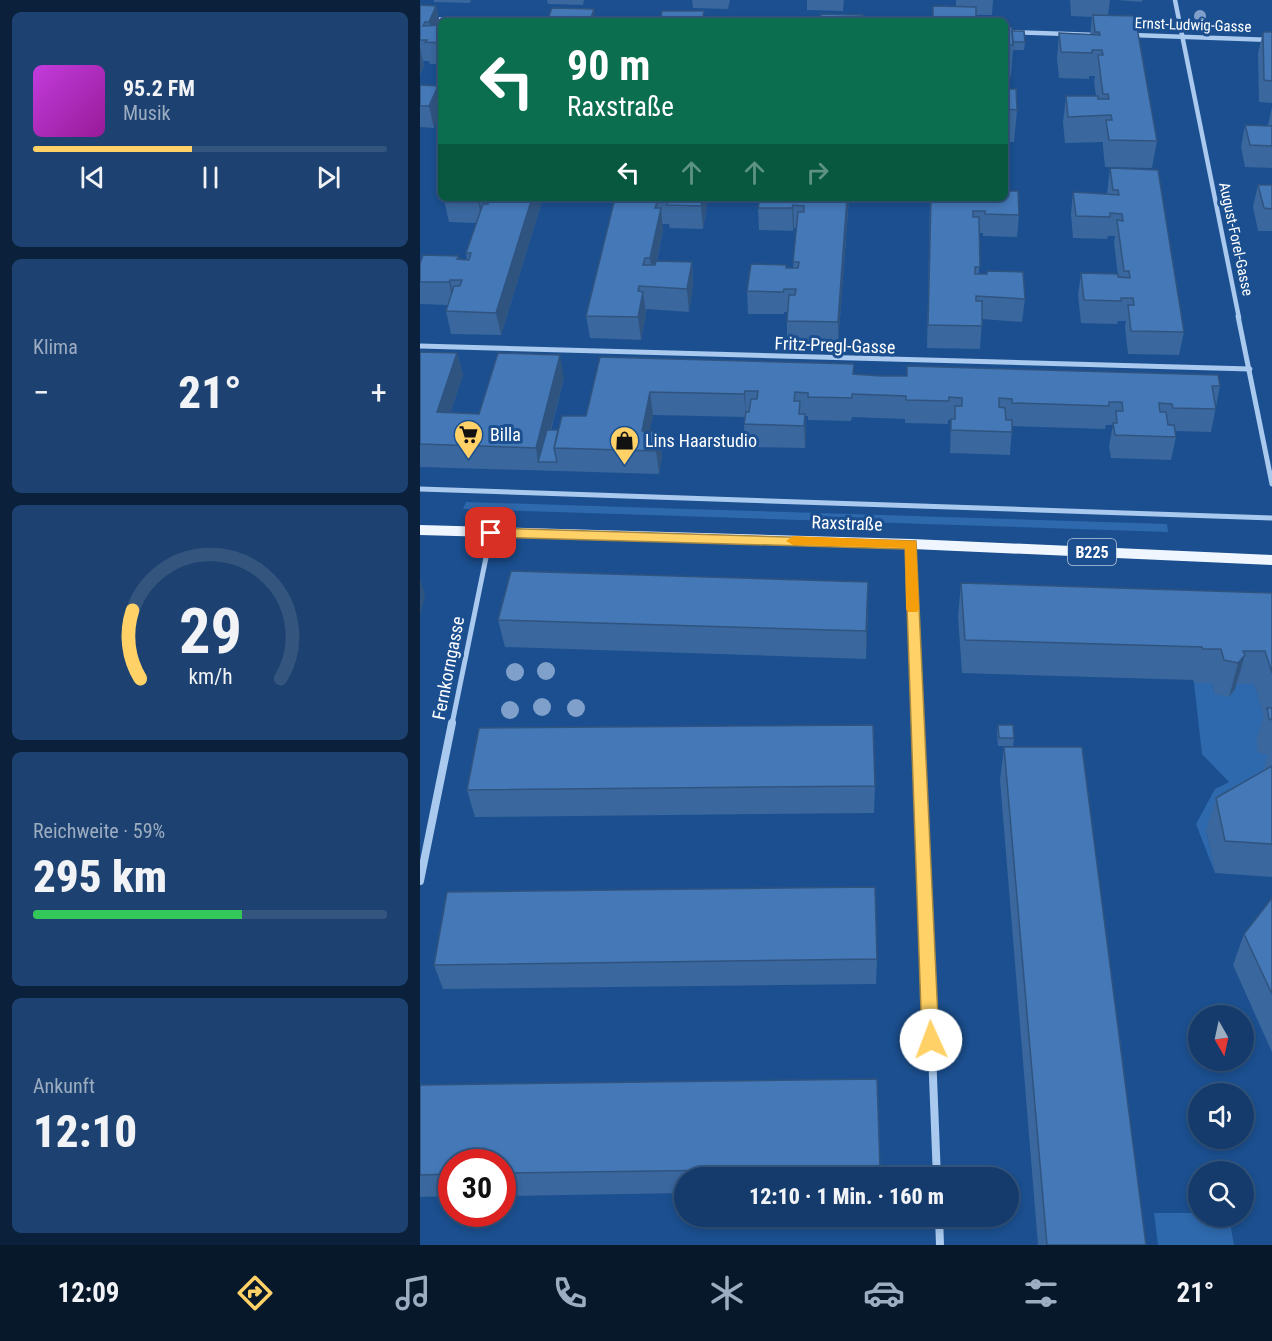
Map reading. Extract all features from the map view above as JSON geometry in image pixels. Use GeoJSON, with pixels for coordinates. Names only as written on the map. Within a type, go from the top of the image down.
{"type":"FeatureCollection","features":[{"type":"Feature","properties":{"kind":"main road","name":"Raxstraße"},"geometry":{"type":"LineString","coordinates":[[420,530],[912,544],[1272,560]]}},
{"type":"Feature","properties":{"kind":"street","name":"August-Forel-Gasse"},"geometry":{"type":"LineString","coordinates":[[1175,0],[1272,484]]}},
{"type":"Feature","properties":{"kind":"street"},"geometry":{"type":"LineString","coordinates":[[420,19],[438,20]]}},
{"type":"Feature","properties":{"kind":"street"},"geometry":{"type":"LineString","coordinates":[[1008,33],[1102,35]]}},
{"type":"Feature","properties":{"kind":"street","name":"Ernst-Ludwig-Gasse"},"geometry":{"type":"LineString","coordinates":[[1125,35],[1272,40]]}},
{"type":"Feature","properties":{"kind":"street","name":"Fritz-Pregl-Gasse"},"geometry":{"type":"LineString","coordinates":[[420,346],[1250,369]]}},
{"type":"Feature","properties":{"kind":"street","name":"Raxstraße"},"geometry":{"type":"LineString","coordinates":[[420,489],[1272,518]]}},
{"type":"Feature","properties":{"kind":"street","name":"Fernkorngasse"},"geometry":{"type":"LineString","coordinates":[[420,881],[491,533]]}},
{"type":"Feature","properties":{"kind":"street"},"geometry":{"type":"LineString","coordinates":[[912,544],[937,1167]]}},
{"type":"Feature","properties":{"kind":"street"},"geometry":{"type":"LineString","coordinates":[[939,1227],[940,1245]]}},
{"type":"Feature","properties":{"kind":"shaded area"},"geometry":{"type":"Polygon","coordinates":[[[466,502],[1167,524],[1168,532],[463,509],[466,502]]]}},
{"type":"Feature","properties":{"kind":"shaded area"},"geometry":{"type":"Polygon","coordinates":[[[1194,683],[1212,683],[1214,694],[1228,696],[1235,689],[1233,684],[1254,684],[1272,740],[1272,775],[1206,830],[1215,873],[1196,824],[1215,789],[1229,782],[1202,754],[1194,683]]]}},
{"type":"Feature","properties":{"kind":"shaded area"},"geometry":{"type":"Polygon","coordinates":[[[1154,1213],[1188,1213],[1188,1227],[1231,1227],[1234,1245],[1158,1245],[1154,1213]]]}},
{"type":"Feature","properties":{"kind":"building"},"geometry":{"type":"Polygon","coordinates":[[[420,5],[436,6],[429,22],[425,22],[423,26],[438,25],[438,43],[420,40],[420,5]]]}},
{"type":"Feature","properties":{"kind":"building"},"geometry":{"type":"Polygon","coordinates":[[[933,6],[976,7],[976,18],[933,18],[933,6]]]}},
{"type":"Feature","properties":{"kind":"building"},"geometry":{"type":"Polygon","coordinates":[[[552,8],[594,9],[591,18],[548,18],[552,8]]]}},
{"type":"Feature","properties":{"kind":"building"},"geometry":{"type":"Polygon","coordinates":[[[662,11],[704,11],[703,18],[661,18],[662,11]]]}},
{"type":"Feature","properties":{"kind":"building"},"geometry":{"type":"Polygon","coordinates":[[[821,14],[863,15],[862,18],[820,18],[821,14]]]}},
{"type":"Feature","properties":{"kind":"building"},"geometry":{"type":"Polygon","coordinates":[[[1093,15],[1135,16],[1157,141],[1109,140],[1106,120],[1112,120],[1111,115],[1068,117],[1066,96],[1098,96],[1098,99],[1109,99],[1108,94],[1103,94],[1098,55],[1103,55],[1102,50],[1092,50],[1092,53],[1061,52],[1059,33],[1100,35],[1099,32],[1095,32],[1093,15]]]}},
{"type":"Feature","properties":{"kind":"building"},"geometry":{"type":"Polygon","coordinates":[[[1008,27],[1012,27],[1013,45],[1008,45],[1008,27]]]}},
{"type":"Feature","properties":{"kind":"building"},"geometry":{"type":"Polygon","coordinates":[[[1012,31],[1024,31],[1025,42],[1013,42],[1012,31]]]}},
{"type":"Feature","properties":{"kind":"building"},"geometry":{"type":"Polygon","coordinates":[[[1263,32],[1272,32],[1272,81],[1264,80],[1263,32]]]}},
{"type":"Feature","properties":{"kind":"building"},"geometry":{"type":"Polygon","coordinates":[[[420,85],[438,86],[429,106],[420,106],[420,85]]]}},
{"type":"Feature","properties":{"kind":"building"},"geometry":{"type":"Polygon","coordinates":[[[1008,89],[1016,89],[1017,110],[1008,109],[1008,89]]]}},
{"type":"Feature","properties":{"kind":"building"},"geometry":{"type":"Polygon","coordinates":[[[1245,125],[1272,126],[1272,146],[1250,145],[1245,125]]]}},
{"type":"Feature","properties":{"kind":"building"},"geometry":{"type":"Polygon","coordinates":[[[1110,168],[1158,170],[1184,332],[1131,331],[1128,305],[1134,305],[1133,298],[1121,298],[1121,301],[1084,300],[1081,273],[1118,274],[1118,277],[1130,278],[1129,271],[1124,271],[1117,220],[1123,221],[1122,214],[1110,213],[1110,217],[1076,216],[1073,192],[1119,195],[1118,190],[1113,190],[1110,168]]]}},
{"type":"Feature","properties":{"kind":"building"},"geometry":{"type":"Polygon","coordinates":[[[1258,185],[1272,185],[1272,209],[1264,208],[1258,185]]]}},
{"type":"Feature","properties":{"kind":"building"},"geometry":{"type":"Polygon","coordinates":[[[1008,191],[1018,191],[1019,215],[985,214],[985,211],[973,211],[973,217],[979,217],[980,267],[975,267],[975,274],[987,274],[987,271],[1023,272],[1025,299],[976,296],[976,301],[982,301],[982,326],[928,325],[931,201],[1008,201],[1008,191]]]}},
{"type":"Feature","properties":{"kind":"building"},"geometry":{"type":"Polygon","coordinates":[[[489,201],[531,201],[496,313],[446,311],[454,286],[460,286],[462,280],[420,282],[420,264],[423,255],[459,256],[457,259],[469,260],[471,253],[466,253],[483,204],[488,204],[489,201]]]}},
{"type":"Feature","properties":{"kind":"building"},"geometry":{"type":"Polygon","coordinates":[[[614,201],[702,201],[701,206],[667,205],[668,202],[657,202],[655,208],[661,208],[650,258],[645,258],[643,265],[655,265],[656,261],[692,262],[687,289],[639,286],[638,291],[643,292],[638,317],[586,316],[614,201]]]}},
{"type":"Feature","properties":{"kind":"building"},"geometry":{"type":"Polygon","coordinates":[[[759,201],[847,201],[838,322],[787,321],[789,295],[795,295],[796,289],[784,289],[783,292],[747,291],[751,264],[786,265],[786,268],[798,268],[799,262],[793,262],[798,212],[804,212],[804,206],[758,208],[759,201]]]}},
{"type":"Feature","properties":{"kind":"building"},"geometry":{"type":"Polygon","coordinates":[[[420,352],[457,353],[437,412],[479,414],[498,353],[560,355],[536,448],[420,444],[420,352]]]}},
{"type":"Feature","properties":{"kind":"building"},"geometry":{"type":"Polygon","coordinates":[[[600,357],[854,364],[853,374],[881,376],[907,376],[907,366],[1218,375],[1220,386],[1212,386],[1216,409],[1173,408],[1172,404],[1159,403],[1160,412],[1166,412],[1168,425],[1174,425],[1176,437],[1115,435],[1113,423],[1117,423],[1116,411],[1123,411],[1122,402],[1109,402],[1109,406],[1012,403],[1012,399],[999,398],[999,407],[1005,408],[1006,420],[1012,420],[1012,432],[951,430],[951,419],[955,419],[955,406],[962,406],[962,398],[949,397],[949,401],[906,400],[906,396],[852,394],[852,398],[808,397],[808,393],[795,392],[794,401],[800,401],[799,414],[805,414],[804,426],[744,424],[751,399],[757,399],[758,391],[745,391],[744,394],[650,392],[642,431],[659,432],[656,451],[554,448],[562,416],[586,416],[600,357]]]}},
{"type":"Feature","properties":{"kind":"building"},"geometry":{"type":"Polygon","coordinates":[[[547,430],[558,430],[554,448],[557,462],[538,462],[547,430]]]}},
{"type":"Feature","properties":{"kind":"building"},"geometry":{"type":"Polygon","coordinates":[[[511,571],[868,582],[866,631],[498,620],[511,571]]]}},
{"type":"Feature","properties":{"kind":"building"},"geometry":{"type":"Polygon","coordinates":[[[961,583],[1272,593],[1272,673],[1265,651],[1243,651],[1245,655],[1238,663],[1224,660],[1221,649],[1203,649],[1202,647],[965,640],[961,583]]]}},
{"type":"Feature","properties":{"kind":"building"},"geometry":{"type":"Polygon","coordinates":[[[1267,708],[1272,708],[1272,720],[1269,719],[1267,708]]]}},
{"type":"Feature","properties":{"kind":"building"},"geometry":{"type":"Polygon","coordinates":[[[873,725],[875,786],[467,790],[479,728],[873,725]]]}},
{"type":"Feature","properties":{"kind":"building"},"geometry":{"type":"Polygon","coordinates":[[[998,725],[1013,725],[1014,738],[999,738],[998,725]]]}},
{"type":"Feature","properties":{"kind":"building"},"geometry":{"type":"Polygon","coordinates":[[[1004,747],[1082,747],[1146,1245],[1047,1245],[1004,747]]]}},
{"type":"Feature","properties":{"kind":"building"},"geometry":{"type":"Polygon","coordinates":[[[1272,766],[1272,844],[1225,841],[1216,798],[1272,766]]]}},
{"type":"Feature","properties":{"kind":"building"},"geometry":{"type":"Polygon","coordinates":[[[875,887],[877,959],[434,965],[447,892],[875,887]]]}},
{"type":"Feature","properties":{"kind":"building"},"geometry":{"type":"Polygon","coordinates":[[[1272,898],[1272,994],[1244,934],[1272,898]]]}},
{"type":"Feature","properties":{"kind":"building"},"geometry":{"type":"Polygon","coordinates":[[[877,1079],[880,1167],[674,1167],[674,1171],[516,1173],[516,1149],[438,1149],[438,1174],[420,1175],[420,1085],[877,1079]]]}},
{"type":"Feature","properties":{"kind":"slow traffic"},"geometry":{"type":"LineString","coordinates":[[793,541],[912,544],[913,609]]}},
{"type":"Feature","properties":{"kind":"place","name":"Billa"},"geometry":{"type":"Point","coordinates":[469,460]}},
{"type":"Feature","properties":{"kind":"place","name":"Lins Haarstudio"},"geometry":{"type":"Point","coordinates":[624,466]}},
{"type":"Feature","properties":{"kind":"route"},"geometry":{"type":"LineString","coordinates":[[491,533],[912,544],[912,603],[931,1040]]}}]}
